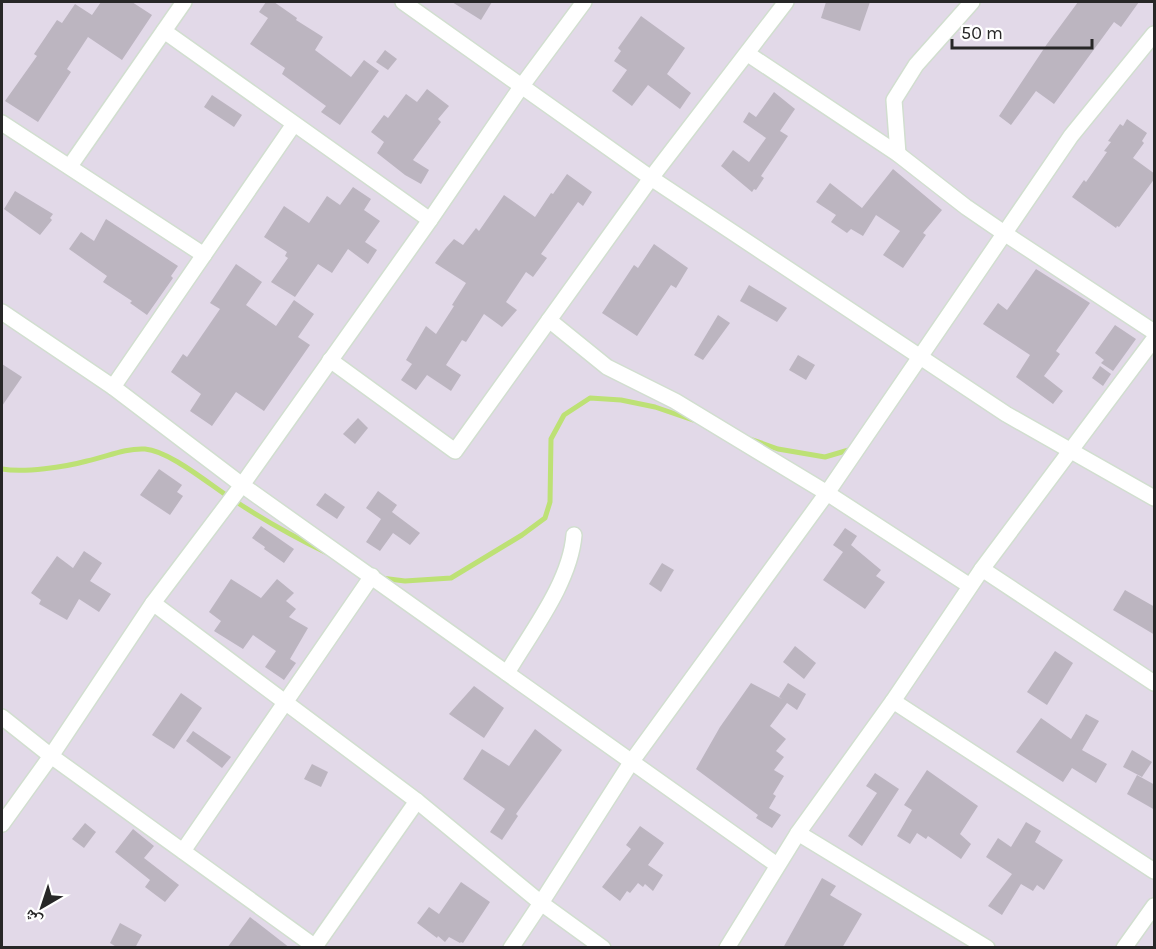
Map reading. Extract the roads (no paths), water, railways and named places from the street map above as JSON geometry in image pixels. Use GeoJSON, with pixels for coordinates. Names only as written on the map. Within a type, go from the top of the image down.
{"type":"FeatureCollection","features":[{"type":"Feature","properties":{"kind":"street"},"geometry":{"type":"LineString","coordinates":[[70,166],[183,2]]}},
{"type":"Feature","properties":{"kind":"street"},"geometry":{"type":"LineString","coordinates":[[403,2],[651,178],[1006,414],[1155,498]]}},
{"type":"Feature","properties":{"kind":"street"},"geometry":{"type":"LineString","coordinates":[[2,824],[51,756],[153,603],[242,484],[430,220],[520,87],[584,2]]}},
{"type":"Feature","properties":{"kind":"street"},"geometry":{"type":"LineString","coordinates":[[330,360],[455,451],[651,178],[786,2]]}},
{"type":"Feature","properties":{"kind":"street"},"geometry":{"type":"LineString","coordinates":[[898,154],[894,100],[916,65],[963,4]]}},
{"type":"Feature","properties":{"kind":"street"},"geometry":{"type":"LineString","coordinates":[[164,31],[430,220]]}},
{"type":"Feature","properties":{"kind":"street"},"geometry":{"type":"LineString","coordinates":[[511,948],[632,761],[827,493],[1071,136],[1155,33]]}},
{"type":"Feature","properties":{"kind":"street"},"geometry":{"type":"LineString","coordinates":[[747,54],[898,154],[966,207],[1004,233],[1155,332]]}},
{"type":"Feature","properties":{"kind":"street"},"geometry":{"type":"LineString","coordinates":[[2,123],[204,255]]}},
{"type":"Feature","properties":{"kind":"street"},"geometry":{"type":"LineString","coordinates":[[113,387],[294,124]]}},
{"type":"Feature","properties":{"kind":"street"},"geometry":{"type":"LineString","coordinates":[[2,312],[113,387],[242,484],[777,865]]}},
{"type":"Feature","properties":{"kind":"street"},"geometry":{"type":"LineString","coordinates":[[549,320],[607,367],[675,401],[827,493],[970,586]]}},
{"type":"Feature","properties":{"kind":"street"},"geometry":{"type":"LineString","coordinates":[[727,948],[798,833],[893,701],[982,568],[1155,339]]}},
{"type":"Feature","properties":{"kind":"street"},"geometry":{"type":"LineString","coordinates":[[507,673],[564,575],[573,549],[574,535]]}},
{"type":"Feature","properties":{"kind":"street"},"geometry":{"type":"LineString","coordinates":[[982,568],[1155,683]]}},
{"type":"Feature","properties":{"kind":"street"},"geometry":{"type":"LineString","coordinates":[[183,851],[372,576]]}},
{"type":"Feature","properties":{"kind":"street"},"geometry":{"type":"LineString","coordinates":[[153,603],[417,801],[541,903],[603,948]]}},
{"type":"Feature","properties":{"kind":"street"},"geometry":{"type":"LineString","coordinates":[[893,701],[1155,871]]}},
{"type":"Feature","properties":{"kind":"street"},"geometry":{"type":"LineString","coordinates":[[2,717],[51,756],[314,947],[417,801]]}},
{"type":"Feature","properties":{"kind":"street"},"geometry":{"type":"LineString","coordinates":[[798,833],[987,948]]}},
{"type":"Feature","properties":{"kind":"street"},"geometry":{"type":"LineString","coordinates":[[1124,948],[1155,906]]}},
{"type":"Feature","properties":{"kind":"waterway"},"geometry":{"type":"LineString","coordinates":[[381,578],[405,581],[451,578],[522,535],[545,518],[550,502],[551,439],[564,415],[590,398],[621,400],[655,407],[693,420]]}},
{"type":"Feature","properties":{"kind":"waterway"},"geometry":{"type":"LineString","coordinates":[[750,439],[778,449],[825,457],[852,449]]}},
{"type":"Feature","properties":{"kind":"waterway"},"geometry":{"type":"LineString","coordinates":[[2,469],[44,469],[130,450],[155,451],[190,469],[267,521],[327,553]]}}]}
